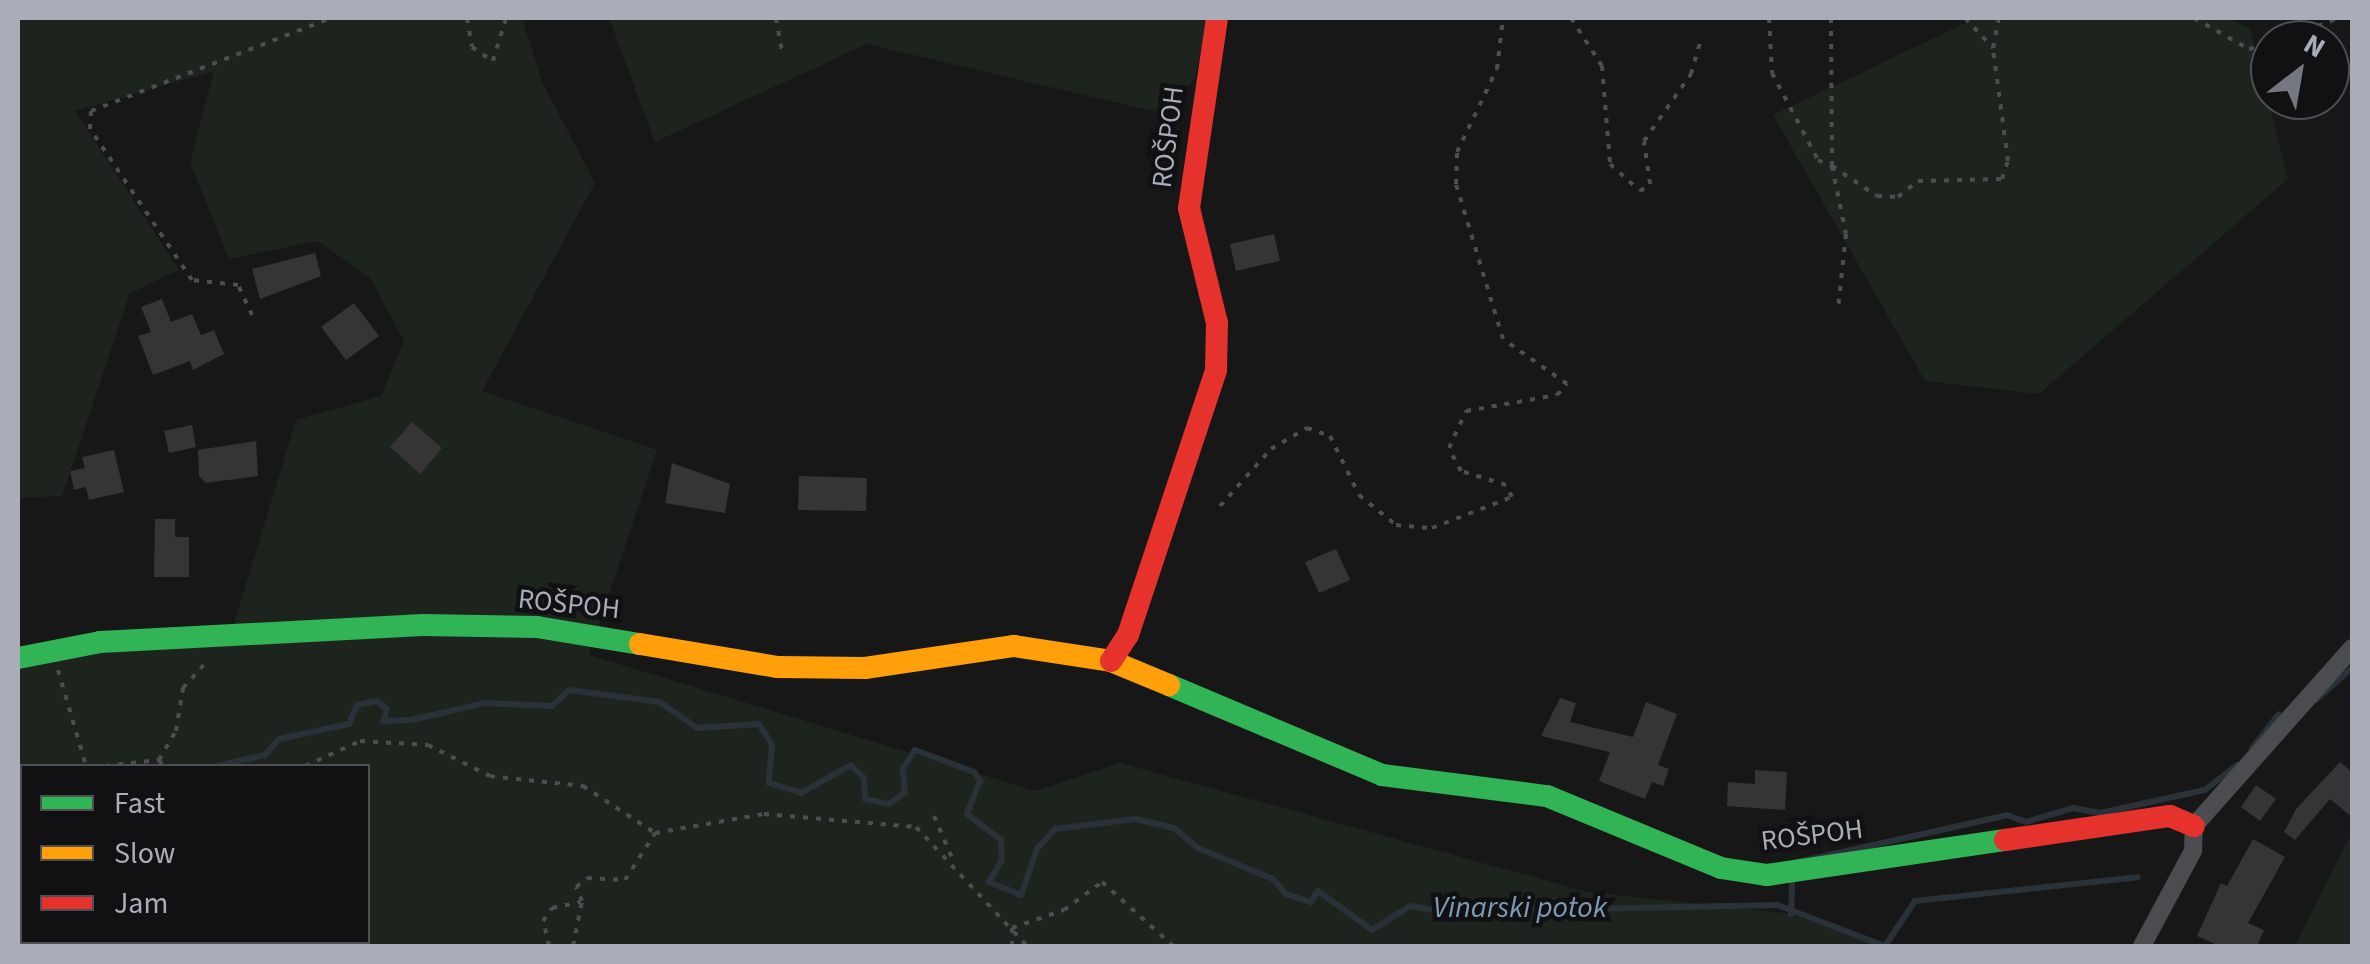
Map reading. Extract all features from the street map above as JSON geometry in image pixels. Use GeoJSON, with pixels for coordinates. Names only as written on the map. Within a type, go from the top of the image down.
{"type":"FeatureCollection","features":[{"type":"Feature","properties":{"kind":"street","name":"ROŠPOH"},"geometry":{"type":"LineString","coordinates":[[1112,661],[1128,635],[1216,370],[1217,323],[1192,249],[1189,208],[1218,18]]}},
{"type":"Feature","properties":{"kind":"street","name":"ROŠPOH"},"geometry":{"type":"LineString","coordinates":[[18,658],[52,650],[214,636],[537,627],[778,667],[864,668],[1014,646],[1112,661],[1382,775],[1547,796],[1721,868],[1767,876],[2170,816],[2194,826]]}},
{"type":"Feature","properties":{"kind":"street"},"geometry":{"type":"LineString","coordinates":[[2142,946],[2193,851],[2194,826],[2352,648]]}},
{"type":"Feature","properties":{"kind":"path"},"geometry":{"type":"LineString","coordinates":[[252,315],[238,286],[192,280],[90,129],[91,111],[330,18]]}},
{"type":"Feature","properties":{"kind":"path"},"geometry":{"type":"LineString","coordinates":[[467,18],[472,47],[493,62],[506,18]]}},
{"type":"Feature","properties":{"kind":"path"},"geometry":{"type":"LineString","coordinates":[[776,18],[782,52]]}},
{"type":"Feature","properties":{"kind":"path"},"geometry":{"type":"LineString","coordinates":[[1220,506],[1271,449],[1306,428],[1330,436],[1359,495],[1396,525],[1432,528],[1512,497],[1506,484],[1461,470],[1449,448],[1466,412],[1544,398],[1568,384],[1502,339],[1456,184],[1457,152],[1497,69],[1503,18]]}},
{"type":"Feature","properties":{"kind":"path"},"geometry":{"type":"LineString","coordinates":[[1572,18],[1602,66],[1610,164],[1640,191],[1650,184],[1644,141],[1691,74],[1701,40]]}},
{"type":"Feature","properties":{"kind":"path"},"geometry":{"type":"LineString","coordinates":[[1769,18],[1772,73],[1818,160],[1877,196],[1898,197],[1918,181],[2002,179],[2008,160],[1993,48],[1999,18]]}},
{"type":"Feature","properties":{"kind":"path"},"geometry":{"type":"LineString","coordinates":[[1831,18],[1832,166],[1846,234],[1838,309]]}},
{"type":"Feature","properties":{"kind":"path"},"geometry":{"type":"LineString","coordinates":[[1966,18],[1993,48]]}},
{"type":"Feature","properties":{"kind":"path"},"geometry":{"type":"LineString","coordinates":[[2194,18],[2250,49]]}},
{"type":"Feature","properties":{"kind":"path"},"geometry":{"type":"LineString","coordinates":[[158,760],[176,731],[183,688],[213,654],[214,636]]}},
{"type":"Feature","properties":{"kind":"path"},"geometry":{"type":"LineString","coordinates":[[52,650],[85,764]]}},
{"type":"Feature","properties":{"kind":"path"},"geometry":{"type":"LineString","coordinates":[[309,764],[360,741],[428,745],[490,776],[583,786],[655,833],[764,814],[876,821],[916,827],[954,864]]}},
{"type":"Feature","properties":{"kind":"path"},"geometry":{"type":"LineString","coordinates":[[123,764],[158,760]]}},
{"type":"Feature","properties":{"kind":"path"},"geometry":{"type":"LineString","coordinates":[[158,760],[161,764]]}},
{"type":"Feature","properties":{"kind":"path"},"geometry":{"type":"LineString","coordinates":[[934,816],[954,864],[980,904],[1012,928],[1027,946]]}},
{"type":"Feature","properties":{"kind":"path"},"geometry":{"type":"LineString","coordinates":[[574,946],[582,901],[576,888],[587,878],[625,880],[655,833]]}},
{"type":"Feature","properties":{"kind":"path"},"geometry":{"type":"LineString","coordinates":[[1012,928],[1064,910],[1102,882],[1173,946]]}},
{"type":"Feature","properties":{"kind":"path"},"geometry":{"type":"LineString","coordinates":[[549,946],[543,922],[552,908],[582,901]]}},
{"type":"Feature","properties":{"kind":"path"},"geometry":{"type":"LineString","coordinates":[[1012,928],[1012,946]]}},
{"type":"Feature","properties":{"kind":"shaded area"},"geometry":{"type":"Polygon","coordinates":[[[18,18],[522,18],[542,82],[595,183],[482,391],[657,450],[589,655],[1035,791],[1120,763],[1588,892],[1784,913],[1893,946],[18,946],[18,662],[229,640],[296,420],[381,396],[404,341],[370,278],[318,241],[229,259],[190,163],[214,71],[75,111],[179,270],[130,293],[62,496],[18,498],[18,18]]]}},
{"type":"Feature","properties":{"kind":"shaded area"},"geometry":{"type":"Polygon","coordinates":[[[609,18],[1209,18],[1195,78],[1165,114],[867,44],[655,142],[609,18]]]}},
{"type":"Feature","properties":{"kind":"shaded area"},"geometry":{"type":"Polygon","coordinates":[[[1976,18],[2226,18],[2250,28],[2250,120],[2273,120],[2288,179],[2039,394],[1925,381],[1773,115],[1976,18]]]}},
{"type":"Feature","properties":{"kind":"shaded area"},"geometry":{"type":"Polygon","coordinates":[[[2352,832],[2352,946],[2295,946],[2352,832]]]}},
{"type":"Feature","properties":{"kind":"building"},"geometry":{"type":"Polygon","coordinates":[[[1274,234],[1280,261],[1236,271],[1230,244],[1274,234]]]}},
{"type":"Feature","properties":{"kind":"building"},"geometry":{"type":"Polygon","coordinates":[[[315,253],[321,276],[260,299],[252,269],[315,253]]]}},
{"type":"Feature","properties":{"kind":"building"},"geometry":{"type":"Polygon","coordinates":[[[162,299],[171,322],[192,314],[201,335],[214,330],[224,354],[193,370],[190,361],[153,375],[138,336],[151,332],[141,307],[162,299]]]}},
{"type":"Feature","properties":{"kind":"building"},"geometry":{"type":"Polygon","coordinates":[[[354,303],[379,336],[346,360],[321,327],[354,303]]]}},
{"type":"Feature","properties":{"kind":"building"},"geometry":{"type":"Polygon","coordinates":[[[412,422],[442,448],[420,474],[390,447],[412,422]]]}},
{"type":"Feature","properties":{"kind":"building"},"geometry":{"type":"Polygon","coordinates":[[[192,425],[196,447],[169,453],[164,431],[192,425]]]}},
{"type":"Feature","properties":{"kind":"building"},"geometry":{"type":"Polygon","coordinates":[[[256,441],[258,476],[206,483],[199,476],[198,450],[256,441]]]}},
{"type":"Feature","properties":{"kind":"building"},"geometry":{"type":"Polygon","coordinates":[[[114,450],[124,492],[89,500],[86,487],[74,490],[70,471],[85,468],[82,457],[114,450]]]}},
{"type":"Feature","properties":{"kind":"building"},"geometry":{"type":"Polygon","coordinates":[[[672,463],[730,484],[725,513],[665,503],[672,463]]]}},
{"type":"Feature","properties":{"kind":"building"},"geometry":{"type":"Polygon","coordinates":[[[799,476],[867,478],[866,511],[798,510],[799,476]]]}},
{"type":"Feature","properties":{"kind":"building"},"geometry":{"type":"Polygon","coordinates":[[[155,519],[175,519],[175,537],[189,537],[189,577],[154,577],[155,519]]]}},
{"type":"Feature","properties":{"kind":"building"},"geometry":{"type":"Polygon","coordinates":[[[1336,549],[1350,580],[1319,593],[1305,562],[1336,549]]]}},
{"type":"Feature","properties":{"kind":"building"},"geometry":{"type":"Polygon","coordinates":[[[1560,698],[1576,703],[1570,722],[1633,737],[1646,702],[1677,714],[1658,765],[1669,769],[1663,786],[1652,782],[1645,799],[1599,781],[1610,752],[1541,736],[1560,698]]]}},
{"type":"Feature","properties":{"kind":"building"},"geometry":{"type":"Polygon","coordinates":[[[2340,762],[2352,772],[2352,817],[2330,799],[2295,840],[2284,832],[2296,809],[2340,762]]]}},
{"type":"Feature","properties":{"kind":"building"},"geometry":{"type":"Polygon","coordinates":[[[1755,770],[1787,772],[1785,810],[1727,806],[1728,782],[1755,784],[1755,770]]]}},
{"type":"Feature","properties":{"kind":"building"},"geometry":{"type":"Polygon","coordinates":[[[2256,785],[2276,799],[2260,821],[2241,807],[2256,785]]]}},
{"type":"Feature","properties":{"kind":"building"},"geometry":{"type":"Polygon","coordinates":[[[2253,839],[2285,857],[2248,923],[2264,930],[2257,946],[2220,946],[2197,936],[2221,883],[2227,886],[2253,839]]]}},
{"type":"Feature","properties":{"kind":"waterway"},"geometry":{"type":"LineString","coordinates":[[2316,700],[2352,668]]}},
{"type":"Feature","properties":{"kind":"waterway","name":"Vinarski potok"},"geometry":{"type":"LineString","coordinates":[[226,764],[265,755],[279,739],[349,724],[357,705],[377,701],[387,709],[383,721],[411,720],[485,703],[552,706],[569,690],[660,702],[697,728],[759,724],[772,745],[769,783],[801,793],[851,765],[864,778],[865,799],[889,804],[905,792],[903,769],[915,750],[974,772],[980,781],[967,814],[1001,840],[1002,860],[989,882],[1021,895],[1037,849],[1055,829],[1135,819],[1174,828],[1198,848],[1273,879],[1286,894],[1311,902],[1318,891],[1372,930],[1410,906],[1445,912],[1777,905],[1885,946]]}},
{"type":"Feature","properties":{"kind":"waterway"},"geometry":{"type":"LineString","coordinates":[[2252,748],[2279,714]]}},
{"type":"Feature","properties":{"kind":"waterway"},"geometry":{"type":"LineString","coordinates":[[1793,863],[2007,815],[2026,822],[2073,808],[2100,813],[2205,790],[2237,765]]}},
{"type":"Feature","properties":{"kind":"waterway"},"geometry":{"type":"LineString","coordinates":[[1885,946],[1915,901],[2138,877]]}},
{"type":"Feature","properties":{"kind":"waterway"},"geometry":{"type":"LineString","coordinates":[[1791,914],[1792,883]]}},
{"type":"Feature","properties":{"kind":"traffic: fast"},"geometry":{"type":"LineString","coordinates":[[18,658],[100,642],[423,625],[537,627],[640,644]]}},
{"type":"Feature","properties":{"kind":"traffic: fast"},"geometry":{"type":"LineString","coordinates":[[1169,685],[1382,775],[1547,796],[1721,868],[1767,875],[2005,840]]}},
{"type":"Feature","properties":{"kind":"traffic: slow"},"geometry":{"type":"LineString","coordinates":[[640,644],[778,667],[865,668],[1014,646],[1111,661],[1169,685]]}},
{"type":"Feature","properties":{"kind":"traffic: jam"},"geometry":{"type":"LineString","coordinates":[[1111,661],[1128,635],[1216,370],[1217,323],[1189,208],[1217,18]]}},
{"type":"Feature","properties":{"kind":"traffic: jam"},"geometry":{"type":"LineString","coordinates":[[2005,840],[2170,816],[2194,826]]}}]}
